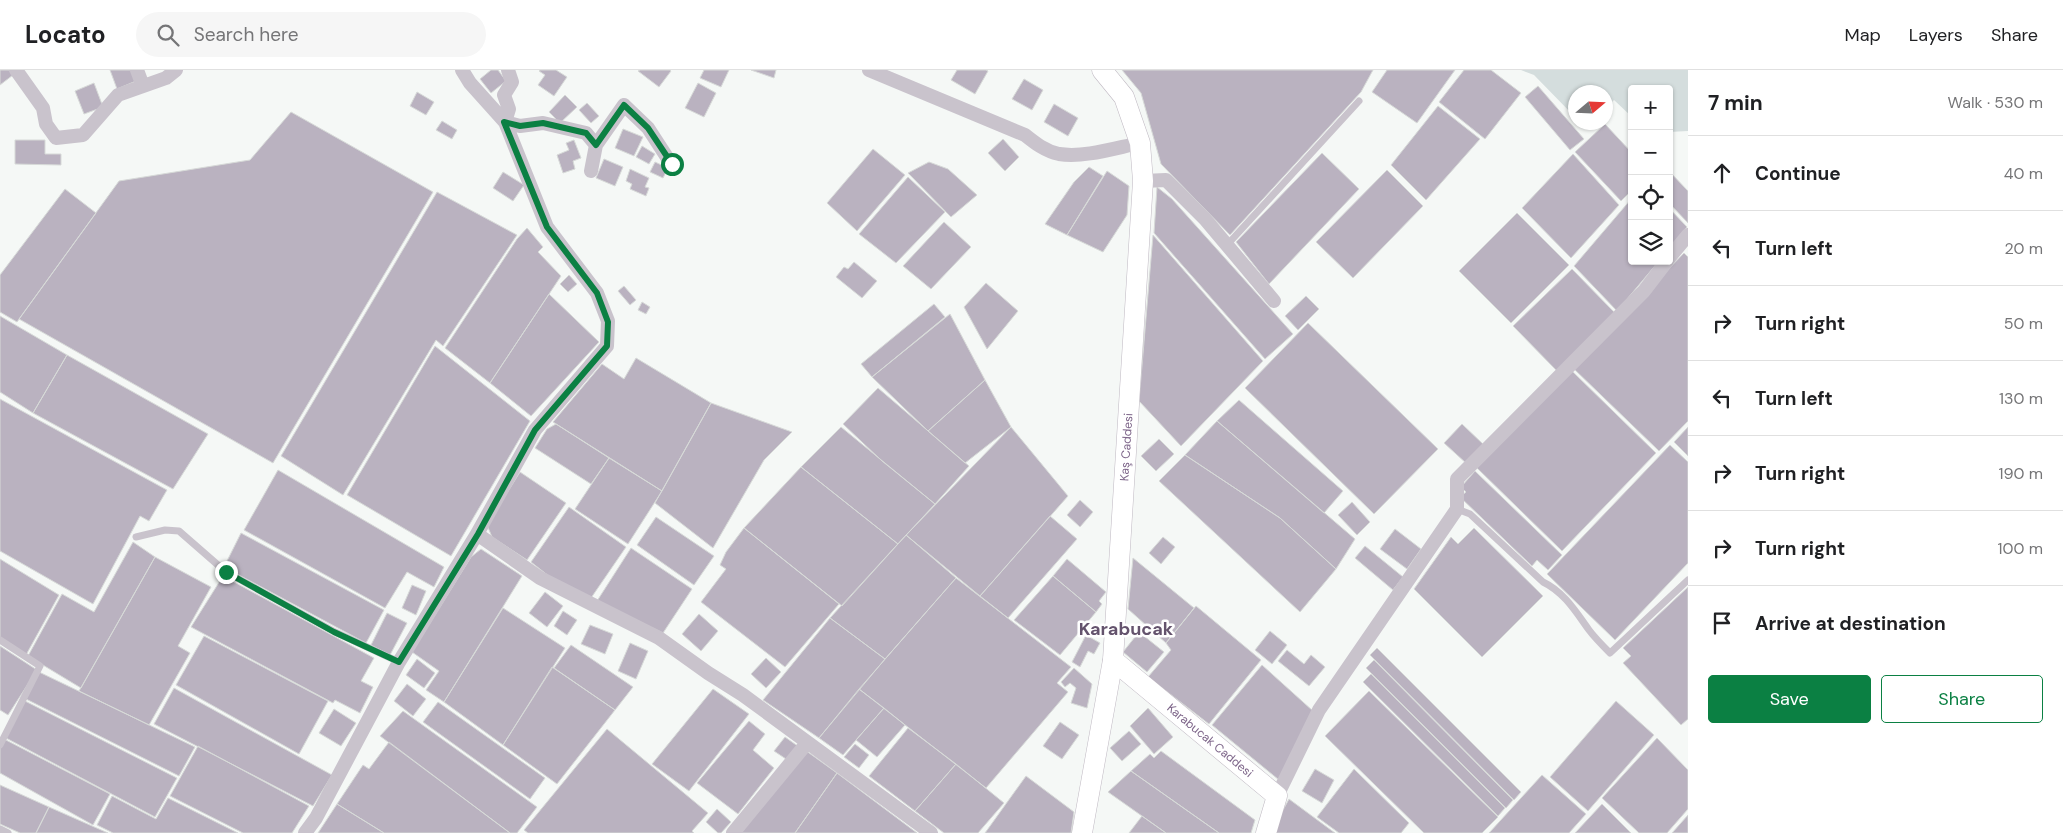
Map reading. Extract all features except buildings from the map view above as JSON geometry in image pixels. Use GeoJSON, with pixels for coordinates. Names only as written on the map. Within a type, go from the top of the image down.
{"type":"FeatureCollection","features":[{"type":"Feature","properties":{"kind":"street"},"geometry":{"type":"LineString","coordinates":[[16,70],[43,108],[46,124],[56,138],[84,135],[118,95],[166,78],[176,70]]}},
{"type":"Feature","properties":{"kind":"street"},"geometry":{"type":"LineString","coordinates":[[137,70],[143,86]]}},
{"type":"Feature","properties":{"kind":"street"},"geometry":{"type":"LineString","coordinates":[[305,833],[316,818],[399,662],[478,534],[535,430],[607,346],[608,322],[597,293],[547,227],[504,122],[470,83],[462,70]]}},
{"type":"Feature","properties":{"kind":"street"},"geometry":{"type":"LineString","coordinates":[[504,122],[510,110],[504,95],[512,82],[508,70]]}},
{"type":"Feature","properties":{"kind":"street"},"geometry":{"type":"LineString","coordinates":[[869,70],[1025,135],[1042,148],[1059,154],[1083,154],[1140,143]]}},
{"type":"Feature","properties":{"kind":"street","name":"Kaş Caddesi"},"geometry":{"type":"LineString","coordinates":[[1082,833],[1113,660],[1143,181],[1140,143],[1124,97],[1102,70]]}},
{"type":"Feature","properties":{"kind":"street"},"geometry":{"type":"LineString","coordinates":[[591,172],[596,145],[624,105],[648,128],[672,164]]}},
{"type":"Feature","properties":{"kind":"street"},"geometry":{"type":"LineString","coordinates":[[504,122],[520,126],[543,123],[586,133],[596,145]]}},
{"type":"Feature","properties":{"kind":"street"},"geometry":{"type":"LineString","coordinates":[[1143,181],[1166,180],[1205,219],[1274,301]]}},
{"type":"Feature","properties":{"kind":"street"},"geometry":{"type":"LineString","coordinates":[[1673,253],[1688,235]]}},
{"type":"Feature","properties":{"kind":"street"},"geometry":{"type":"LineString","coordinates":[[1266,833],[1277,796],[1319,710],[1457,509],[1457,479],[1644,291],[1664,265]]}},
{"type":"Feature","properties":{"kind":"street"},"geometry":{"type":"LineString","coordinates":[[478,534],[540,578],[659,638],[743,695],[932,833]]}},
{"type":"Feature","properties":{"kind":"street","name":"Karabucak Caddesi"},"geometry":{"type":"LineString","coordinates":[[1113,660],[1277,796]]}},
{"type":"Feature","properties":{"kind":"street"},"geometry":{"type":"LineString","coordinates":[[733,833],[807,743]]}},
{"type":"Feature","properties":{"kind":"lane"},"geometry":{"type":"LineString","coordinates":[[1227,245],[1359,101]]}},
{"type":"Feature","properties":{"kind":"lane"},"geometry":{"type":"LineString","coordinates":[[1457,509],[1470,514],[1543,582],[1553,587],[1575,610],[1590,631],[1610,653],[1688,580]]}},
{"type":"Feature","properties":{"kind":"lane"},"geometry":{"type":"LineString","coordinates":[[136,537],[165,530],[179,531],[226,572],[334,632],[399,662]]}},
{"type":"Feature","properties":{"kind":"lane"},"geometry":{"type":"LineString","coordinates":[[0,640],[40,666],[0,745]]}},
{"type":"Feature","properties":{"kind":"lane"},"geometry":{"type":"LineString","coordinates":[[0,829],[8,833]]}},
{"type":"Feature","properties":{"kind":"shaded area"},"geometry":{"type":"Polygon","coordinates":[[[1521,70],[1688,70],[1688,131],[1673,132],[1673,85],[1628,85],[1628,113],[1613,101],[1613,85],[1568,85],[1568,110],[1534,75],[1521,70]]]}},
{"type":"Feature","properties":{"kind":"district","name":"Karabucak"},"geometry":{"type":"Point","coordinates":[1126,629]}},
{"type":"Feature","properties":{"kind":"route"},"geometry":{"type":"LineString","coordinates":[[226,572],[334,632],[399,662],[478,534],[535,430],[607,346],[608,322],[597,293],[547,227],[504,122],[520,126],[543,123],[586,133],[596,145],[624,105],[648,128],[672,164]]}}]}
